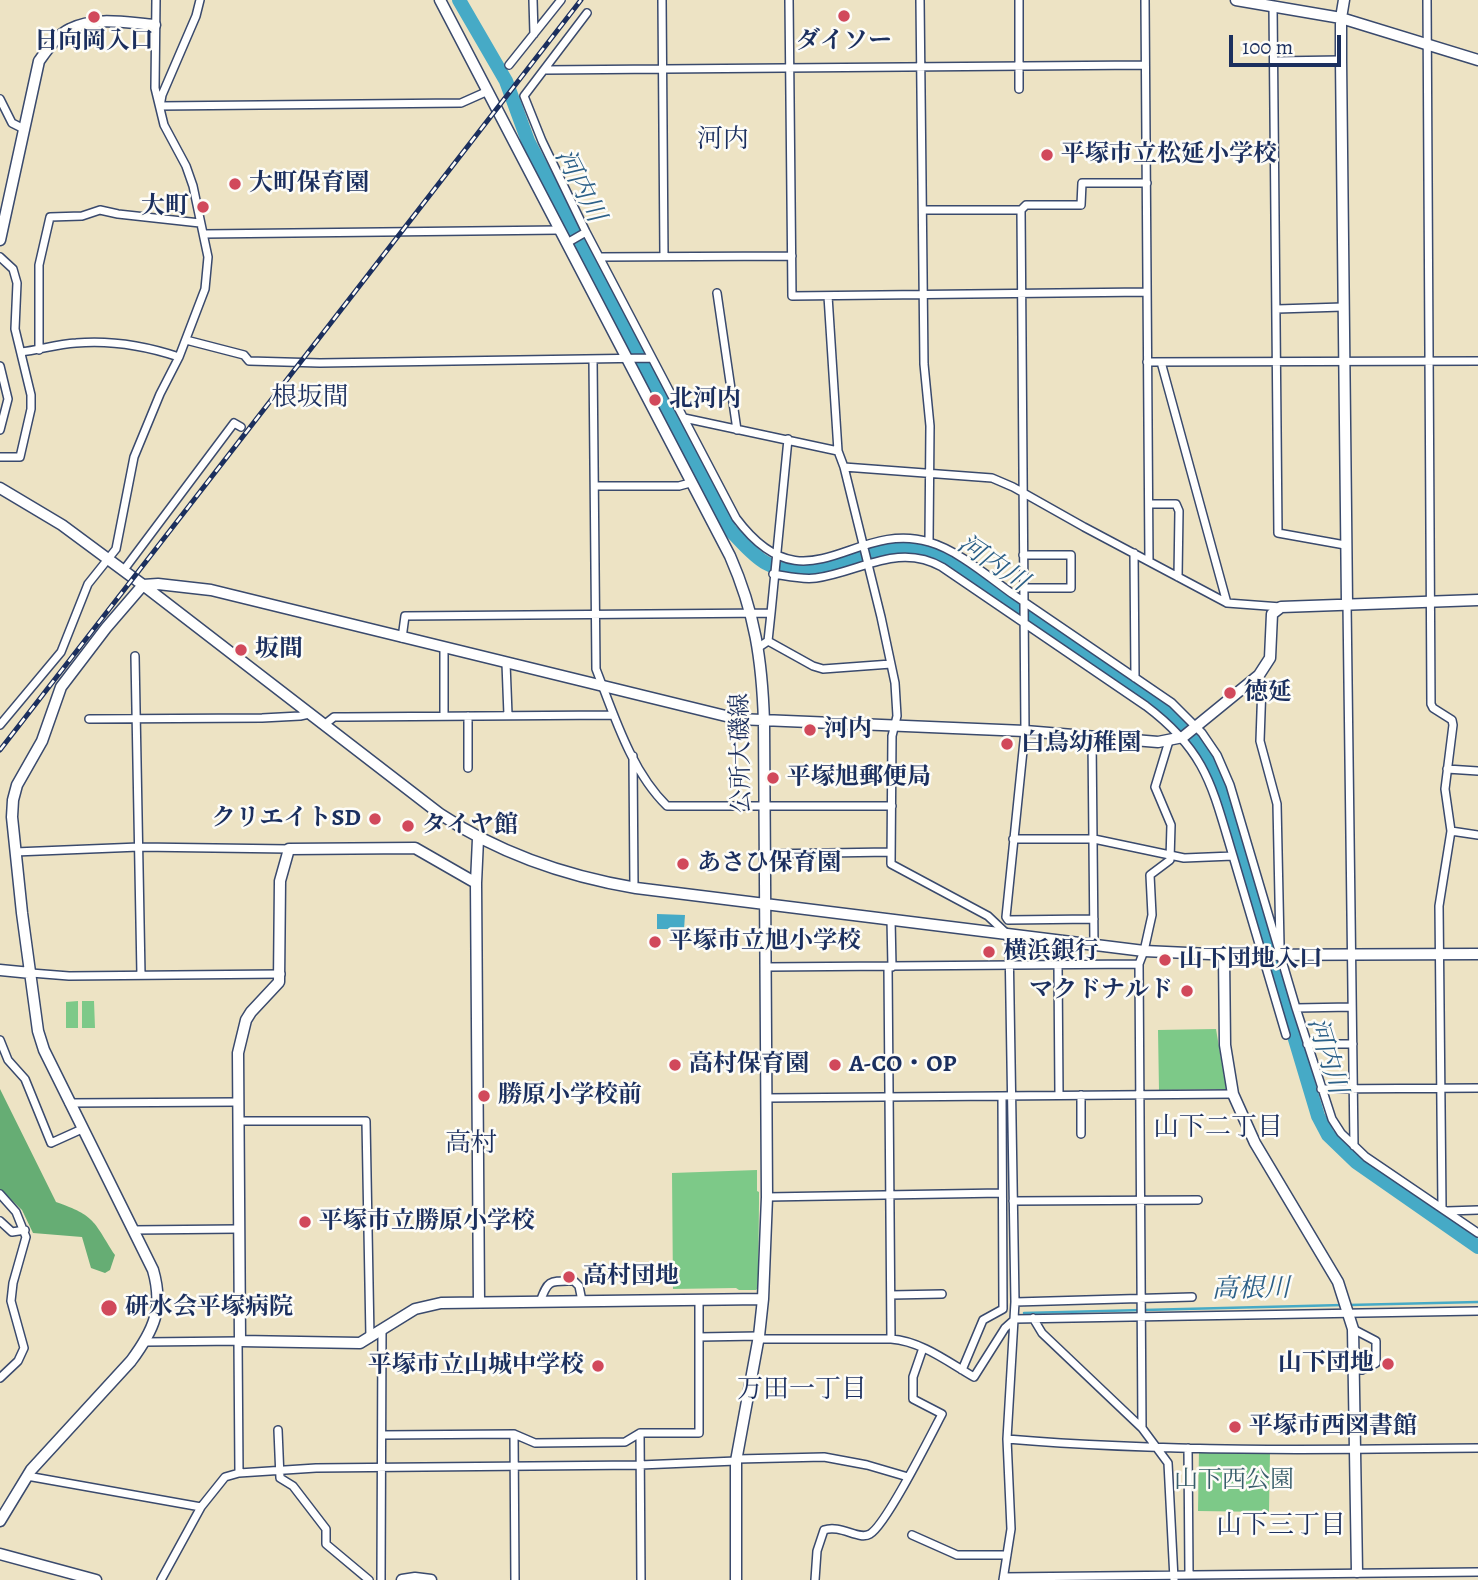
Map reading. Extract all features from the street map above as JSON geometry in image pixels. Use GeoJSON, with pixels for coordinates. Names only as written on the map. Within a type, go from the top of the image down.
{"type":"FeatureCollection","features":[{"type":"Feature","properties":{"kind":"street"},"geometry":{"type":"LineString","coordinates":[[0,726],[61,652],[88,584],[116,549],[134,457],[160,394],[179,357],[205,289],[208,257],[204,234],[186,166],[164,125],[155,88],[156,0]]}},
{"type":"Feature","properties":{"kind":"street"},"geometry":{"type":"LineString","coordinates":[[159,106],[200,0]]}},
{"type":"Feature","properties":{"kind":"street","name":"公所大磯線"},"geometry":{"type":"LineString","coordinates":[[440,0],[560,230],[569,242],[730,556],[763,644],[767,1197],[759,1337],[736,1460],[736,1580]]}},
{"type":"Feature","properties":{"kind":"street"},"geometry":{"type":"LineString","coordinates":[[533,0],[534,35]]}},
{"type":"Feature","properties":{"kind":"street"},"geometry":{"type":"LineString","coordinates":[[509,65],[561,0]]}},
{"type":"Feature","properties":{"kind":"street"},"geometry":{"type":"LineString","coordinates":[[663,0],[664,256]]}},
{"type":"Feature","properties":{"kind":"street"},"geometry":{"type":"LineString","coordinates":[[789,0],[792,296],[1147,292]]}},
{"type":"Feature","properties":{"kind":"street"},"geometry":{"type":"LineString","coordinates":[[920,0],[924,364],[930,426],[929,541]]}},
{"type":"Feature","properties":{"kind":"street"},"geometry":{"type":"LineString","coordinates":[[1019,0],[1019,89]]}},
{"type":"Feature","properties":{"kind":"street"},"geometry":{"type":"LineString","coordinates":[[1145,0],[1149,561]]}},
{"type":"Feature","properties":{"kind":"street"},"geometry":{"type":"LineString","coordinates":[[1236,0],[1273,6],[1300,5],[1478,60]]}},
{"type":"Feature","properties":{"kind":"street"},"geometry":{"type":"LineString","coordinates":[[1344,0],[1341,18],[1343,361],[1354,1146]]}},
{"type":"Feature","properties":{"kind":"street"},"geometry":{"type":"LineString","coordinates":[[1427,0],[1431,704],[1452,720],[1453,725],[1445,789],[1451,831],[1439,906],[1444,1209]]}},
{"type":"Feature","properties":{"kind":"street"},"geometry":{"type":"LineString","coordinates":[[1273,6],[1278,533],[1345,545]]}},
{"type":"Feature","properties":{"kind":"street"},"geometry":{"type":"LineString","coordinates":[[587,13],[524,96],[542,141],[586,232],[736,518],[755,541],[794,561],[817,561],[881,541],[908,538],[929,541],[966,562],[1172,703],[1196,727],[1217,755],[1230,785],[1279,956],[1332,1119],[1354,1146],[1478,1233]]}},
{"type":"Feature","properties":{"kind":"street"},"geometry":{"type":"LineString","coordinates":[[0,240],[39,61],[70,29],[102,21],[155,24]]}},
{"type":"Feature","properties":{"kind":"street"},"geometry":{"type":"LineString","coordinates":[[1274,61],[1341,60]]}},
{"type":"Feature","properties":{"kind":"street"},"geometry":{"type":"LineString","coordinates":[[544,70],[1146,65]]}},
{"type":"Feature","properties":{"kind":"street"},"geometry":{"type":"LineString","coordinates":[[159,106],[461,103],[488,91]]}},
{"type":"Feature","properties":{"kind":"street"},"geometry":{"type":"LineString","coordinates":[[0,99],[12,123],[24,129]]}},
{"type":"Feature","properties":{"kind":"street"},"geometry":{"type":"LineString","coordinates":[[923,210],[1020,210],[1026,205],[1082,205],[1082,183],[1147,183]]}},
{"type":"Feature","properties":{"kind":"street"},"geometry":{"type":"LineString","coordinates":[[1020,210],[1025,731],[1006,917],[1008,920],[1094,919]]}},
{"type":"Feature","properties":{"kind":"street"},"geometry":{"type":"LineString","coordinates":[[39,349],[39,265],[50,216],[82,216],[100,211],[201,223]]}},
{"type":"Feature","properties":{"kind":"street"},"geometry":{"type":"LineString","coordinates":[[204,234],[560,230]]}},
{"type":"Feature","properties":{"kind":"street"},"geometry":{"type":"LineString","coordinates":[[569,242],[586,232]]}},
{"type":"Feature","properties":{"kind":"street"},"geometry":{"type":"LineString","coordinates":[[600,257],[792,256]]}},
{"type":"Feature","properties":{"kind":"street"},"geometry":{"type":"LineString","coordinates":[[0,257],[13,269],[17,283],[14,313],[29,381],[31,409],[20,457],[0,457]]}},
{"type":"Feature","properties":{"kind":"street"},"geometry":{"type":"LineString","coordinates":[[717,293],[737,430]]}},
{"type":"Feature","properties":{"kind":"street"},"geometry":{"type":"LineString","coordinates":[[828,296],[838,451],[895,683],[897,716],[893,726],[891,864],[988,916],[1007,934],[1009,941],[1015,1319],[1007,1440],[1011,1530],[1004,1579],[1174,1578],[1189,1574],[1478,1572]]}},
{"type":"Feature","properties":{"kind":"street"},"geometry":{"type":"LineString","coordinates":[[1277,309],[1343,307]]}},
{"type":"Feature","properties":{"kind":"street"},"geometry":{"type":"LineString","coordinates":[[186,340],[244,355],[249,361],[320,363],[650,358]]}},
{"type":"Feature","properties":{"kind":"street"},"geometry":{"type":"LineString","coordinates":[[21,352],[73,343],[101,342],[152,348],[179,357]]}},
{"type":"Feature","properties":{"kind":"street"},"geometry":{"type":"LineString","coordinates":[[593,359],[596,669],[614,715],[649,786],[667,806],[892,806]]}},
{"type":"Feature","properties":{"kind":"street"},"geometry":{"type":"LineString","coordinates":[[1147,362],[1478,361]]}},
{"type":"Feature","properties":{"kind":"street"},"geometry":{"type":"LineString","coordinates":[[1161,362],[1227,603]]}},
{"type":"Feature","properties":{"kind":"street"},"geometry":{"type":"LineString","coordinates":[[0,366],[8,399],[0,430]]}},
{"type":"Feature","properties":{"kind":"street"},"geometry":{"type":"LineString","coordinates":[[684,418],[838,451]]}},
{"type":"Feature","properties":{"kind":"street"},"geometry":{"type":"LineString","coordinates":[[123,571],[234,423],[240,427]]}},
{"type":"Feature","properties":{"kind":"street"},"geometry":{"type":"LineString","coordinates":[[788,439],[771,613],[763,644],[822,669],[891,664]]}},
{"type":"Feature","properties":{"kind":"street"},"geometry":{"type":"LineString","coordinates":[[844,467],[992,478],[1227,603],[1281,607],[1478,600]]}},
{"type":"Feature","properties":{"kind":"street"},"geometry":{"type":"LineString","coordinates":[[595,486],[679,486],[690,482]]}},
{"type":"Feature","properties":{"kind":"street"},"geometry":{"type":"LineString","coordinates":[[0,488],[62,525],[143,585],[440,814],[478,839],[562,873],[634,888],[1144,951],[1262,956],[1478,954]]}},
{"type":"Feature","properties":{"kind":"street"},"geometry":{"type":"LineString","coordinates":[[1149,504],[1176,504],[1179,511],[1178,577]]}},
{"type":"Feature","properties":{"kind":"street"},"geometry":{"type":"LineString","coordinates":[[1134,553],[1135,678]]}},
{"type":"Feature","properties":{"kind":"street"},"geometry":{"type":"LineString","coordinates":[[1023,555],[1072,555],[1071,588],[1023,588]]}},
{"type":"Feature","properties":{"kind":"street"},"geometry":{"type":"LineString","coordinates":[[773,574],[812,579],[895,556],[928,559],[1146,706],[1184,737],[1206,774],[1286,1035]]}},
{"type":"Feature","properties":{"kind":"street"},"geometry":{"type":"LineString","coordinates":[[1,1515],[27,1476],[131,1361],[145,1342],[155,1321],[158,1287],[153,1270],[69,1104],[38,1031],[15,852],[13,800],[17,785],[42,741],[61,687],[143,585],[159,584],[211,590],[738,719],[1025,731],[1092,738],[1169,741],[1184,737],[1259,675],[1270,658],[1272,614],[1281,607]]}},
{"type":"Feature","properties":{"kind":"street"},"geometry":{"type":"LineString","coordinates":[[402,638],[405,616],[771,613]]}},
{"type":"Feature","properties":{"kind":"street"},"geometry":{"type":"LineString","coordinates":[[444,648],[444,716]]}},
{"type":"Feature","properties":{"kind":"street"},"geometry":{"type":"LineString","coordinates":[[135,656],[141,975]]}},
{"type":"Feature","properties":{"kind":"street"},"geometry":{"type":"LineString","coordinates":[[506,663],[508,715]]}},
{"type":"Feature","properties":{"kind":"street"},"geometry":{"type":"LineString","coordinates":[[1259,675],[1262,684],[1260,741],[1277,804],[1279,956]]}},
{"type":"Feature","properties":{"kind":"street"},"geometry":{"type":"LineString","coordinates":[[89,719],[262,718],[309,714]]}},
{"type":"Feature","properties":{"kind":"street"},"geometry":{"type":"LineString","coordinates":[[324,725],[334,717],[614,715]]}},
{"type":"Feature","properties":{"kind":"street"},"geometry":{"type":"LineString","coordinates":[[468,716],[468,768]]}},
{"type":"Feature","properties":{"kind":"street"},"geometry":{"type":"LineString","coordinates":[[1092,738],[1094,945]]}},
{"type":"Feature","properties":{"kind":"street"},"geometry":{"type":"LineString","coordinates":[[1142,1428],[1139,964],[1152,915],[1150,875],[1167,864],[1170,855],[1171,825],[1155,787],[1169,741]]}},
{"type":"Feature","properties":{"kind":"street"},"geometry":{"type":"LineString","coordinates":[[633,756],[634,888]]}},
{"type":"Feature","properties":{"kind":"street"},"geometry":{"type":"LineString","coordinates":[[1447,769],[1478,771]]}},
{"type":"Feature","properties":{"kind":"street"},"geometry":{"type":"LineString","coordinates":[[1451,831],[1478,835]]}},
{"type":"Feature","properties":{"kind":"street"},"geometry":{"type":"LineString","coordinates":[[478,839],[479,1302]]}},
{"type":"Feature","properties":{"kind":"street"},"geometry":{"type":"LineString","coordinates":[[1013,839],[1094,839],[1184,858],[1233,856]]}},
{"type":"Feature","properties":{"kind":"street"},"geometry":{"type":"LineString","coordinates":[[15,852],[139,847],[415,848],[476,883]]}},
{"type":"Feature","properties":{"kind":"street"},"geometry":{"type":"LineString","coordinates":[[239,1473],[239,1052],[246,1020],[279,982],[281,974],[280,881],[289,849]]}},
{"type":"Feature","properties":{"kind":"street"},"geometry":{"type":"LineString","coordinates":[[764,854],[890,852]]}},
{"type":"Feature","properties":{"kind":"street"},"geometry":{"type":"LineString","coordinates":[[891,919],[891,1339]]}},
{"type":"Feature","properties":{"kind":"street"},"geometry":{"type":"LineString","coordinates":[[1224,955],[1225,1045],[1233,1094],[1255,1143],[1327,1262],[1344,1296],[1353,1329],[1357,1572]]}},
{"type":"Feature","properties":{"kind":"street"},"geometry":{"type":"LineString","coordinates":[[766,967],[1139,964]]}},
{"type":"Feature","properties":{"kind":"street"},"geometry":{"type":"LineString","coordinates":[[1058,965],[1059,1095]]}},
{"type":"Feature","properties":{"kind":"street"},"geometry":{"type":"LineString","coordinates":[[0,970],[69,976],[281,974]]}},
{"type":"Feature","properties":{"kind":"street"},"geometry":{"type":"LineString","coordinates":[[1296,1008],[1352,1007]]}},
{"type":"Feature","properties":{"kind":"street"},"geometry":{"type":"LineString","coordinates":[[0,1040],[8,1060],[25,1079],[51,1143],[82,1129]]}},
{"type":"Feature","properties":{"kind":"street"},"geometry":{"type":"LineString","coordinates":[[1307,1044],[1353,1044]]}},
{"type":"Feature","properties":{"kind":"street"},"geometry":{"type":"LineString","coordinates":[[1321,1089],[1478,1088]]}},
{"type":"Feature","properties":{"kind":"street"},"geometry":{"type":"LineString","coordinates":[[767,1098],[1233,1094]]}},
{"type":"Feature","properties":{"kind":"street"},"geometry":{"type":"LineString","coordinates":[[1081,1095],[1081,1134]]}},
{"type":"Feature","properties":{"kind":"street"},"geometry":{"type":"LineString","coordinates":[[962,1370],[983,1320],[1003,1309],[1002,1096]]}},
{"type":"Feature","properties":{"kind":"street"},"geometry":{"type":"LineString","coordinates":[[69,1104],[238,1102]]}},
{"type":"Feature","properties":{"kind":"street"},"geometry":{"type":"LineString","coordinates":[[238,1121],[366,1121],[370,1338]]}},
{"type":"Feature","properties":{"kind":"street"},"geometry":{"type":"LineString","coordinates":[[0,1194],[16,1212],[26,1237],[13,1283],[11,1301],[24,1348],[18,1361],[0,1378]]}},
{"type":"Feature","properties":{"kind":"street"},"geometry":{"type":"LineString","coordinates":[[767,1197],[1002,1194]]}},
{"type":"Feature","properties":{"kind":"street"},"geometry":{"type":"LineString","coordinates":[[1013,1201],[1198,1200]]}},
{"type":"Feature","properties":{"kind":"street"},"geometry":{"type":"LineString","coordinates":[[1444,1209],[1478,1210]]}},
{"type":"Feature","properties":{"kind":"street"},"geometry":{"type":"LineString","coordinates":[[0,1222],[12,1232],[25,1230]]}},
{"type":"Feature","properties":{"kind":"street"},"geometry":{"type":"LineString","coordinates":[[133,1230],[238,1229]]}},
{"type":"Feature","properties":{"kind":"street"},"geometry":{"type":"LineString","coordinates":[[540,1302],[547,1284],[551,1281],[573,1280],[579,1286],[582,1301]]}},
{"type":"Feature","properties":{"kind":"street"},"geometry":{"type":"LineString","coordinates":[[891,1295],[942,1294]]}},
{"type":"Feature","properties":{"kind":"street"},"geometry":{"type":"LineString","coordinates":[[1015,1302],[1192,1297]]}},
{"type":"Feature","properties":{"kind":"street"},"geometry":{"type":"LineString","coordinates":[[145,1342],[302,1341],[351,1345],[370,1338],[427,1304],[763,1299]]}},
{"type":"Feature","properties":{"kind":"street"},"geometry":{"type":"LineString","coordinates":[[382,1435],[514,1434],[535,1443],[625,1442],[640,1433],[699,1433],[699,1300]]}},
{"type":"Feature","properties":{"kind":"street"},"geometry":{"type":"LineString","coordinates":[[699,1337],[903,1340],[923,1348],[974,1377],[1004,1328],[1015,1319],[1478,1311]]}},
{"type":"Feature","properties":{"kind":"street"},"geometry":{"type":"LineString","coordinates":[[1033,1318],[1042,1333],[1142,1428],[1168,1463],[1174,1578]]}},
{"type":"Feature","properties":{"kind":"street"},"geometry":{"type":"LineString","coordinates":[[1353,1329],[1376,1341],[1377,1348],[1376,1363],[1362,1370],[1355,1370]]}},
{"type":"Feature","properties":{"kind":"street"},"geometry":{"type":"LineString","coordinates":[[381,1580],[382,1330]]}},
{"type":"Feature","properties":{"kind":"street"},"geometry":{"type":"LineString","coordinates":[[815,1580],[817,1551],[824,1530],[833,1527],[863,1536],[871,1534],[908,1477],[942,1414],[913,1399],[913,1377],[923,1348]]}},
{"type":"Feature","properties":{"kind":"street"},"geometry":{"type":"LineString","coordinates":[[278,1430],[280,1478],[293,1486],[326,1529],[326,1544],[369,1580]]}},
{"type":"Feature","properties":{"kind":"street"},"geometry":{"type":"LineString","coordinates":[[640,1433],[641,1580]]}},
{"type":"Feature","properties":{"kind":"street"},"geometry":{"type":"LineString","coordinates":[[514,1434],[515,1580]]}},
{"type":"Feature","properties":{"kind":"street"},"geometry":{"type":"LineString","coordinates":[[1007,1440],[1095,1447],[1478,1448]]}},
{"type":"Feature","properties":{"kind":"street"},"geometry":{"type":"LineString","coordinates":[[1188,1448],[1189,1574]]}},
{"type":"Feature","properties":{"kind":"street"},"geometry":{"type":"LineString","coordinates":[[161,1580],[201,1507],[225,1477],[239,1473],[382,1467],[640,1465],[824,1457],[867,1465],[908,1477]]}},
{"type":"Feature","properties":{"kind":"street"},"geometry":{"type":"LineString","coordinates":[[27,1476],[201,1507]]}},
{"type":"Feature","properties":{"kind":"street"},"geometry":{"type":"LineString","coordinates":[[912,1535],[957,1555],[1007,1555]]}},
{"type":"Feature","properties":{"kind":"street"},"geometry":{"type":"LineString","coordinates":[[0,1554],[96,1580]]}},
{"type":"Feature","properties":{"kind":"street"},"geometry":{"type":"LineString","coordinates":[[402,1580],[431,1580]]}},
{"type":"Feature","properties":{"kind":"green space"},"geometry":{"type":"Polygon","coordinates":[[[78,1001],[78,1028],[66,1028],[66,1002],[78,1001]]]}},
{"type":"Feature","properties":{"kind":"green space"},"geometry":{"type":"Polygon","coordinates":[[[82,1001],[94,1001],[95,1028],[82,1028],[82,1001]]]}},
{"type":"Feature","properties":{"kind":"green space"},"geometry":{"type":"Polygon","coordinates":[[[1216,1029],[1226,1089],[1159,1090],[1158,1030],[1216,1029]]]}},
{"type":"Feature","properties":{"kind":"green space"},"geometry":{"type":"Polygon","coordinates":[[[0,1089],[56,1202],[79,1211],[92,1221],[115,1255],[110,1270],[105,1273],[91,1268],[82,1237],[33,1233],[22,1210],[0,1189],[0,1089]]]}},
{"type":"Feature","properties":{"kind":"green space"},"geometry":{"type":"Polygon","coordinates":[[[757,1170],[758,1288],[673,1289],[672,1173],[757,1170]]]}},
{"type":"Feature","properties":{"kind":"green space","name":"山下西公園"},"geometry":{"type":"Polygon","coordinates":[[[1199,1450],[1270,1451],[1269,1512],[1198,1511],[1199,1450]]]}},
{"type":"Feature","properties":{"kind":"water"},"geometry":{"type":"Polygon","coordinates":[[[657,914],[685,915],[684,929],[657,929],[657,914]]]}},
{"type":"Feature","properties":{"kind":"waterway","name":"河内川"},"geometry":{"type":"LineString","coordinates":[[459,0],[506,81],[528,141],[730,530],[761,560],[781,569],[795,571],[824,567],[888,548],[911,549],[940,556],[1165,711],[1192,738],[1214,769],[1318,1116],[1328,1135],[1356,1162],[1478,1247]]}},
{"type":"Feature","properties":{"kind":"waterway","name":"高根川"},"geometry":{"type":"LineString","coordinates":[[1349,1305],[1478,1302]]}},
{"type":"Feature","properties":{"kind":"waterway","name":"高根川"},"geometry":{"type":"LineString","coordinates":[[1024,1313],[1343,1305]]}},
{"type":"Feature","properties":{"kind":"railway"},"geometry":{"type":"LineString","coordinates":[[0,750],[581,0]]}},
{"type":"Feature","properties":{"kind":"place","name":"ダイソー"},"geometry":{"type":"Point","coordinates":[844,16]}},
{"type":"Feature","properties":{"kind":"place","name":"日向岡入口"},"geometry":{"type":"Point","coordinates":[94,17]}},
{"type":"Feature","properties":{"kind":"place","name":"平塚市立松延小学校"},"geometry":{"type":"Point","coordinates":[1047,155]}},
{"type":"Feature","properties":{"kind":"place","name":"大町保育園"},"geometry":{"type":"Point","coordinates":[235,184]}},
{"type":"Feature","properties":{"kind":"place","name":"大町"},"geometry":{"type":"Point","coordinates":[203,207]}},
{"type":"Feature","properties":{"kind":"place","name":"北河内"},"geometry":{"type":"Point","coordinates":[655,400]}},
{"type":"Feature","properties":{"kind":"place","name":"坂間"},"geometry":{"type":"Point","coordinates":[241,650]}},
{"type":"Feature","properties":{"kind":"place","name":"徳延"},"geometry":{"type":"Point","coordinates":[1230,693]}},
{"type":"Feature","properties":{"kind":"place","name":"河内"},"geometry":{"type":"Point","coordinates":[810,730]}},
{"type":"Feature","properties":{"kind":"place","name":"白鳥幼稚園"},"geometry":{"type":"Point","coordinates":[1007,744]}},
{"type":"Feature","properties":{"kind":"place","name":"平塚旭郵便局"},"geometry":{"type":"Point","coordinates":[773,778]}},
{"type":"Feature","properties":{"kind":"place","name":"クリエイトSD"},"geometry":{"type":"Point","coordinates":[375,819]}},
{"type":"Feature","properties":{"kind":"place","name":"タイヤ館"},"geometry":{"type":"Point","coordinates":[408,826]}},
{"type":"Feature","properties":{"kind":"place","name":"あさひ保育園"},"geometry":{"type":"Point","coordinates":[683,864]}},
{"type":"Feature","properties":{"kind":"place","name":"平塚市立旭小学校"},"geometry":{"type":"Point","coordinates":[655,942]}},
{"type":"Feature","properties":{"kind":"place","name":"横浜銀行"},"geometry":{"type":"Point","coordinates":[989,952]}},
{"type":"Feature","properties":{"kind":"place","name":"山下団地入口"},"geometry":{"type":"Point","coordinates":[1165,960]}},
{"type":"Feature","properties":{"kind":"place","name":"マクドナルド"},"geometry":{"type":"Point","coordinates":[1187,991]}},
{"type":"Feature","properties":{"kind":"place","name":"高村保育園"},"geometry":{"type":"Point","coordinates":[675,1065]}},
{"type":"Feature","properties":{"kind":"place","name":"A-CO・OP"},"geometry":{"type":"Point","coordinates":[835,1065]}},
{"type":"Feature","properties":{"kind":"place","name":"勝原小学校前"},"geometry":{"type":"Point","coordinates":[484,1096]}},
{"type":"Feature","properties":{"kind":"place","name":"平塚市立勝原小学校"},"geometry":{"type":"Point","coordinates":[305,1222]}},
{"type":"Feature","properties":{"kind":"place","name":"高村団地"},"geometry":{"type":"Point","coordinates":[569,1277]}},
{"type":"Feature","properties":{"kind":"place","name":"研水会平塚病院"},"geometry":{"type":"Point","coordinates":[109,1308]}},
{"type":"Feature","properties":{"kind":"place","name":"山下団地"},"geometry":{"type":"Point","coordinates":[1388,1364]}},
{"type":"Feature","properties":{"kind":"place","name":"平塚市立山城中学校"},"geometry":{"type":"Point","coordinates":[598,1366]}},
{"type":"Feature","properties":{"kind":"place","name":"平塚市西図書館"},"geometry":{"type":"Point","coordinates":[1235,1427]}},
{"type":"Feature","properties":{"kind":"district","name":"河内"},"geometry":{"type":"Point","coordinates":[723,141]}},
{"type":"Feature","properties":{"kind":"district","name":"根坂間"},"geometry":{"type":"Point","coordinates":[310,399]}},
{"type":"Feature","properties":{"kind":"district","name":"山下二丁目"},"geometry":{"type":"Point","coordinates":[1218,1129]}},
{"type":"Feature","properties":{"kind":"district","name":"高村"},"geometry":{"type":"Point","coordinates":[471,1145]}},
{"type":"Feature","properties":{"kind":"district","name":"万田一丁目"},"geometry":{"type":"Point","coordinates":[802,1391]}},
{"type":"Feature","properties":{"kind":"district","name":"山下三丁目"},"geometry":{"type":"Point","coordinates":[1281,1527]}}]}
